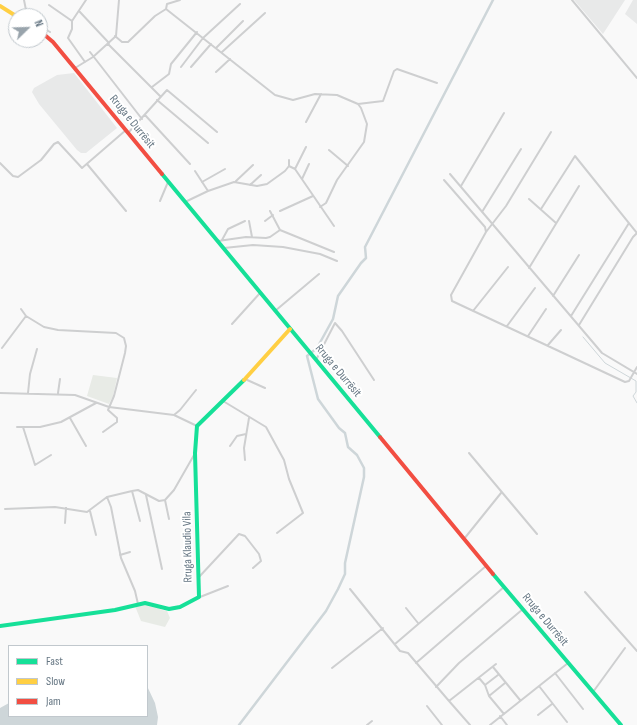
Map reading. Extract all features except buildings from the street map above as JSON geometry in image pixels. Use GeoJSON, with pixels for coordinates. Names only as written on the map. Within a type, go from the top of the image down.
{"type":"FeatureCollection","features":[{"type":"Feature","properties":{"kind":"main road","name":"Rruga e Durrësit"},"geometry":{"type":"LineString","coordinates":[[48,38],[75,68],[168,182],[220,241],[223,248],[314,359],[486,566],[621,725]]}},
{"type":"Feature","properties":{"kind":"main road"},"geometry":{"type":"LineString","coordinates":[[197,426],[245,379],[290,329]]}},
{"type":"Feature","properties":{"kind":"main road","name":"Rruga Klaudio Vila"},"geometry":{"type":"LineString","coordinates":[[0,626],[115,610],[148,603],[169,610],[199,597],[196,453],[197,426]]}},
{"type":"Feature","properties":{"kind":"street"},"geometry":{"type":"LineString","coordinates":[[85,62],[68,39],[72,29],[72,22],[86,0]]}},
{"type":"Feature","properties":{"kind":"street"},"geometry":{"type":"LineString","coordinates":[[75,68],[93,57],[115,36],[118,27],[119,0]]}},
{"type":"Feature","properties":{"kind":"street"},"geometry":{"type":"LineString","coordinates":[[115,36],[122,42],[128,42],[155,16],[166,9],[168,4],[180,0]]}},
{"type":"Feature","properties":{"kind":"street"},"geometry":{"type":"LineString","coordinates":[[572,0],[637,78]]}},
{"type":"Feature","properties":{"kind":"street"},"geometry":{"type":"LineString","coordinates":[[181,67],[203,38],[240,4]]}},
{"type":"Feature","properties":{"kind":"street"},"geometry":{"type":"LineString","coordinates":[[49,5],[72,22]]}},
{"type":"Feature","properties":{"kind":"street"},"geometry":{"type":"LineString","coordinates":[[166,9],[211,43],[272,93],[281,97],[293,100],[305,96],[321,94],[337,95],[358,104],[383,101],[394,70],[397,69],[437,83]]}},
{"type":"Feature","properties":{"kind":"street"},"geometry":{"type":"LineString","coordinates":[[79,11],[108,44],[160,96]]}},
{"type":"Feature","properties":{"kind":"street"},"geometry":{"type":"LineString","coordinates":[[222,52],[265,13]]}},
{"type":"Feature","properties":{"kind":"street"},"geometry":{"type":"LineString","coordinates":[[216,48],[243,21]]}},
{"type":"Feature","properties":{"kind":"street"},"geometry":{"type":"LineString","coordinates":[[152,87],[169,74],[171,64],[197,32]]}},
{"type":"Feature","properties":{"kind":"street"},"geometry":{"type":"LineString","coordinates":[[191,67],[211,43]]}},
{"type":"Feature","properties":{"kind":"street"},"geometry":{"type":"LineString","coordinates":[[90,52],[142,119]]}},
{"type":"Feature","properties":{"kind":"street"},"geometry":{"type":"LineString","coordinates":[[216,72],[230,59]]}},
{"type":"Feature","properties":{"kind":"street"},"geometry":{"type":"LineString","coordinates":[[0,163],[13,176],[18,177],[41,160],[54,144],[58,142],[80,167],[87,164],[142,119],[164,91],[168,91],[217,132]]}},
{"type":"Feature","properties":{"kind":"street"},"geometry":{"type":"LineString","coordinates":[[306,122],[321,94]]}},
{"type":"Feature","properties":{"kind":"street"},"geometry":{"type":"LineString","coordinates":[[157,100],[208,143]]}},
{"type":"Feature","properties":{"kind":"street"},"geometry":{"type":"LineString","coordinates":[[320,207],[326,203],[338,180],[361,146],[366,135],[366,120],[358,104]]}},
{"type":"Feature","properties":{"kind":"street"},"geometry":{"type":"LineString","coordinates":[[461,186],[504,113]]}},
{"type":"Feature","properties":{"kind":"street"},"geometry":{"type":"LineString","coordinates":[[145,115],[190,164]]}},
{"type":"Feature","properties":{"kind":"street"},"geometry":{"type":"LineString","coordinates":[[551,132],[493,226],[486,232],[451,295],[452,301],[625,382],[629,382],[637,367]]}},
{"type":"Feature","properties":{"kind":"street"},"geometry":{"type":"LineString","coordinates":[[295,169],[306,147]]}},
{"type":"Feature","properties":{"kind":"street"},"geometry":{"type":"LineString","coordinates":[[482,212],[522,149]]}},
{"type":"Feature","properties":{"kind":"street"},"geometry":{"type":"LineString","coordinates":[[329,150],[348,166]]}},
{"type":"Feature","properties":{"kind":"street"},"geometry":{"type":"LineString","coordinates":[[541,209],[576,156],[637,233],[633,237],[579,325]]}},
{"type":"Feature","properties":{"kind":"street"},"geometry":{"type":"LineString","coordinates":[[289,160],[289,166]]}},
{"type":"Feature","properties":{"kind":"street"},"geometry":{"type":"LineString","coordinates":[[87,164],[126,211]]}},
{"type":"Feature","properties":{"kind":"street"},"geometry":{"type":"LineString","coordinates":[[302,179],[309,164]]}},
{"type":"Feature","properties":{"kind":"street"},"geometry":{"type":"LineString","coordinates":[[185,202],[208,191],[236,181],[253,165]]}},
{"type":"Feature","properties":{"kind":"street"},"geometry":{"type":"LineString","coordinates":[[289,166],[295,169],[334,226]]}},
{"type":"Feature","properties":{"kind":"street"},"geometry":{"type":"LineString","coordinates":[[236,181],[257,186],[267,184],[289,166]]}},
{"type":"Feature","properties":{"kind":"street"},"geometry":{"type":"LineString","coordinates":[[202,182],[225,169]]}},
{"type":"Feature","properties":{"kind":"street"},"geometry":{"type":"LineString","coordinates":[[195,171],[208,191]]}},
{"type":"Feature","properties":{"kind":"street"},"geometry":{"type":"LineString","coordinates":[[450,174],[602,353],[637,374]]}},
{"type":"Feature","properties":{"kind":"street"},"geometry":{"type":"LineString","coordinates":[[250,185],[261,175]]}},
{"type":"Feature","properties":{"kind":"street"},"geometry":{"type":"LineString","coordinates":[[444,180],[485,227],[486,232]]}},
{"type":"Feature","properties":{"kind":"street"},"geometry":{"type":"LineString","coordinates":[[160,201],[168,182]]}},
{"type":"Feature","properties":{"kind":"street"},"geometry":{"type":"LineString","coordinates":[[529,268],[579,186]]}},
{"type":"Feature","properties":{"kind":"street"},"geometry":{"type":"LineString","coordinates":[[280,211],[313,196]]}},
{"type":"Feature","properties":{"kind":"street"},"geometry":{"type":"LineString","coordinates":[[529,199],[556,223]]}},
{"type":"Feature","properties":{"kind":"street"},"geometry":{"type":"LineString","coordinates":[[270,211],[280,230],[334,252]]}},
{"type":"Feature","properties":{"kind":"street"},"geometry":{"type":"LineString","coordinates":[[264,221],[273,215]]}},
{"type":"Feature","properties":{"kind":"street"},"geometry":{"type":"LineString","coordinates":[[220,241],[228,229],[245,221]]}},
{"type":"Feature","properties":{"kind":"street"},"geometry":{"type":"LineString","coordinates":[[249,221],[252,237]]}},
{"type":"Feature","properties":{"kind":"street"},"geometry":{"type":"LineString","coordinates":[[571,316],[629,223]]}},
{"type":"Feature","properties":{"kind":"street"},"geometry":{"type":"LineString","coordinates":[[220,241],[252,237],[270,237],[280,230]]}},
{"type":"Feature","properties":{"kind":"street"},"geometry":{"type":"LineString","coordinates":[[223,248],[271,245],[320,254],[337,261]]}},
{"type":"Feature","properties":{"kind":"street"},"geometry":{"type":"LineString","coordinates":[[553,296],[580,255]]}},
{"type":"Feature","properties":{"kind":"street"},"geometry":{"type":"LineString","coordinates":[[473,311],[508,267]]}},
{"type":"Feature","properties":{"kind":"street"},"geometry":{"type":"LineString","coordinates":[[275,311],[319,274]]}},
{"type":"Feature","properties":{"kind":"street"},"geometry":{"type":"LineString","coordinates":[[507,326],[535,288]]}},
{"type":"Feature","properties":{"kind":"street"},"geometry":{"type":"LineString","coordinates":[[232,324],[260,293]]}},
{"type":"Feature","properties":{"kind":"street"},"geometry":{"type":"LineString","coordinates":[[21,309],[26,316],[44,326],[58,330],[116,333],[124,338],[126,346],[125,352],[114,396],[109,407],[109,411],[117,418],[117,422],[103,432]]}},
{"type":"Feature","properties":{"kind":"street"},"geometry":{"type":"LineString","coordinates":[[528,336],[546,309]]}},
{"type":"Feature","properties":{"kind":"street"},"geometry":{"type":"LineString","coordinates":[[2,348],[26,316]]}},
{"type":"Feature","properties":{"kind":"street"},"geometry":{"type":"LineString","coordinates":[[314,359],[335,323],[342,330],[374,380]]}},
{"type":"Feature","properties":{"kind":"street"},"geometry":{"type":"LineString","coordinates":[[548,345],[561,330]]}},
{"type":"Feature","properties":{"kind":"street"},"geometry":{"type":"LineString","coordinates":[[28,393],[30,374],[37,349]]}},
{"type":"Feature","properties":{"kind":"street"},"geometry":{"type":"LineString","coordinates":[[58,393],[60,379]]}},
{"type":"Feature","properties":{"kind":"street"},"geometry":{"type":"LineString","coordinates":[[245,379],[265,388]]}},
{"type":"Feature","properties":{"kind":"street"},"geometry":{"type":"LineString","coordinates":[[174,415],[180,410],[196,390]]}},
{"type":"Feature","properties":{"kind":"street"},"geometry":{"type":"LineString","coordinates":[[0,393],[58,393],[75,395],[109,407],[174,415],[197,426]]}},
{"type":"Feature","properties":{"kind":"street"},"geometry":{"type":"LineString","coordinates":[[222,401],[266,427],[272,434],[284,460],[289,478],[303,512],[302,515],[277,533]]}},
{"type":"Feature","properties":{"kind":"street"},"geometry":{"type":"LineString","coordinates":[[17,427],[40,427],[70,418],[96,403]]}},
{"type":"Feature","properties":{"kind":"street"},"geometry":{"type":"LineString","coordinates":[[245,460],[244,448],[249,417]]}},
{"type":"Feature","properties":{"kind":"street"},"geometry":{"type":"LineString","coordinates":[[70,418],[86,446]]}},
{"type":"Feature","properties":{"kind":"street"},"geometry":{"type":"LineString","coordinates":[[23,427],[36,465],[51,455]]}},
{"type":"Feature","properties":{"kind":"street"},"geometry":{"type":"LineString","coordinates":[[230,446],[237,436],[246,434]]}},
{"type":"Feature","properties":{"kind":"street"},"geometry":{"type":"LineString","coordinates":[[5,509],[66,508],[82,512],[90,511],[107,498],[138,490],[159,500],[165,500],[174,490],[196,453]]}},
{"type":"Feature","properties":{"kind":"street"},"geometry":{"type":"LineString","coordinates":[[469,453],[537,534]]}},
{"type":"Feature","properties":{"kind":"street"},"geometry":{"type":"LineString","coordinates":[[132,491],[140,521]]}},
{"type":"Feature","properties":{"kind":"street"},"geometry":{"type":"LineString","coordinates":[[464,539],[502,493]]}},
{"type":"Feature","properties":{"kind":"street"},"geometry":{"type":"LineString","coordinates":[[146,495],[162,569]]}},
{"type":"Feature","properties":{"kind":"street"},"geometry":{"type":"LineString","coordinates":[[107,498],[111,507],[120,555],[135,592],[138,604]]}},
{"type":"Feature","properties":{"kind":"street"},"geometry":{"type":"LineString","coordinates":[[165,500],[169,519]]}},
{"type":"Feature","properties":{"kind":"street"},"geometry":{"type":"LineString","coordinates":[[65,523],[66,508]]}},
{"type":"Feature","properties":{"kind":"street"},"geometry":{"type":"LineString","coordinates":[[90,511],[96,535]]}},
{"type":"Feature","properties":{"kind":"street"},"geometry":{"type":"LineString","coordinates":[[198,578],[238,534],[244,536],[259,554],[260,561],[253,568]]}},
{"type":"Feature","properties":{"kind":"street"},"geometry":{"type":"LineString","coordinates":[[120,555],[130,552]]}},
{"type":"Feature","properties":{"kind":"street"},"geometry":{"type":"LineString","coordinates":[[395,644],[486,566]]}},
{"type":"Feature","properties":{"kind":"street"},"geometry":{"type":"LineString","coordinates":[[199,597],[228,586]]}},
{"type":"Feature","properties":{"kind":"street"},"geometry":{"type":"LineString","coordinates":[[416,663],[504,587]]}},
{"type":"Feature","properties":{"kind":"street"},"geometry":{"type":"LineString","coordinates":[[350,589],[383,628],[400,651],[408,653],[470,725]]}},
{"type":"Feature","properties":{"kind":"street"},"geometry":{"type":"LineString","coordinates":[[585,592],[637,651]]}},
{"type":"Feature","properties":{"kind":"street"},"geometry":{"type":"LineString","coordinates":[[406,608],[418,623]]}},
{"type":"Feature","properties":{"kind":"street"},"geometry":{"type":"LineString","coordinates":[[436,687],[459,663],[523,609]]}},
{"type":"Feature","properties":{"kind":"street"},"geometry":{"type":"LineString","coordinates":[[332,668],[383,628]]}},
{"type":"Feature","properties":{"kind":"street"},"geometry":{"type":"LineString","coordinates":[[593,692],[625,648]]}},
{"type":"Feature","properties":{"kind":"street"},"geometry":{"type":"LineString","coordinates":[[490,725],[568,663]]}},
{"type":"Feature","properties":{"kind":"street"},"geometry":{"type":"LineString","coordinates":[[449,701],[496,664]]}},
{"type":"Feature","properties":{"kind":"street"},"geometry":{"type":"LineString","coordinates":[[493,667],[520,701]]}},
{"type":"Feature","properties":{"kind":"street"},"geometry":{"type":"LineString","coordinates":[[555,673],[583,708]]}},
{"type":"Feature","properties":{"kind":"street"},"geometry":{"type":"LineString","coordinates":[[486,685],[498,675]]}},
{"type":"Feature","properties":{"kind":"street"},"geometry":{"type":"LineString","coordinates":[[479,678],[486,685],[490,696],[504,714]]}},
{"type":"Feature","properties":{"kind":"street"},"geometry":{"type":"LineString","coordinates":[[490,696],[505,683]]}},
{"type":"Feature","properties":{"kind":"street"},"geometry":{"type":"LineString","coordinates":[[539,686],[567,722]]}},
{"type":"Feature","properties":{"kind":"street"},"geometry":{"type":"LineString","coordinates":[[538,715],[552,704]]}},
{"type":"Feature","properties":{"kind":"street"},"geometry":{"type":"LineString","coordinates":[[427,706],[441,725]]}},
{"type":"Feature","properties":{"kind":"street"},"geometry":{"type":"LineString","coordinates":[[500,716],[507,725]]}},
{"type":"Feature","properties":{"kind":"street"},"geometry":{"type":"LineString","coordinates":[[367,725],[372,721]]}},
{"type":"Feature","properties":{"kind":"shaded area"},"geometry":{"type":"Polygon","coordinates":[[[574,0],[625,0],[603,34],[574,0]]]}},
{"type":"Feature","properties":{"kind":"shaded area"},"geometry":{"type":"Polygon","coordinates":[[[633,0],[637,0],[637,24],[625,14],[633,0]]]}},
{"type":"Feature","properties":{"kind":"shaded area"},"geometry":{"type":"Polygon","coordinates":[[[74,73],[117,128],[86,153],[81,153],[77,150],[39,104],[32,92],[34,88],[57,75],[74,73]]]}},
{"type":"Feature","properties":{"kind":"shaded area"},"geometry":{"type":"Polygon","coordinates":[[[93,375],[117,378],[113,396],[109,404],[87,396],[93,375]]]}},
{"type":"Feature","properties":{"kind":"shaded area"},"geometry":{"type":"Polygon","coordinates":[[[149,603],[167,611],[170,618],[165,627],[141,621],[135,606],[149,603]]]}},
{"type":"Feature","properties":{"kind":"shaded area"},"geometry":{"type":"Polygon","coordinates":[[[148,688],[155,703],[158,717],[157,725],[0,725],[0,708],[8,704],[8,717],[148,717],[148,688]]]}},
{"type":"Feature","properties":{"kind":"waterway"},"geometry":{"type":"LineString","coordinates":[[239,725],[326,611],[338,589],[345,574],[345,563],[364,477],[364,468],[357,455],[348,447],[345,433],[339,428],[318,399],[307,356],[317,348],[333,319],[338,296],[366,258],[365,247],[493,0]]}},
{"type":"Feature","properties":{"kind":"waterway"},"geometry":{"type":"LineString","coordinates":[[583,337],[605,363],[636,381],[636,392],[633,396],[637,403]]}},
{"type":"Feature","properties":{"kind":"traffic: fast"},"geometry":{"type":"LineString","coordinates":[[162,174],[380,437]]}},
{"type":"Feature","properties":{"kind":"traffic: fast"},"geometry":{"type":"LineString","coordinates":[[0,626],[115,610],[145,603],[169,609],[180,607],[199,597],[195,453],[197,426],[244,380]]}},
{"type":"Feature","properties":{"kind":"traffic: fast"},"geometry":{"type":"LineString","coordinates":[[493,574],[621,725]]}},
{"type":"Feature","properties":{"kind":"traffic: slow"},"geometry":{"type":"LineString","coordinates":[[0,6],[8,11]]}},
{"type":"Feature","properties":{"kind":"traffic: slow"},"geometry":{"type":"LineString","coordinates":[[244,380],[290,329]]}},
{"type":"Feature","properties":{"kind":"traffic: jam"},"geometry":{"type":"LineString","coordinates":[[48,38],[162,174]]}},
{"type":"Feature","properties":{"kind":"traffic: jam"},"geometry":{"type":"LineString","coordinates":[[380,437],[493,574]]}}]}
